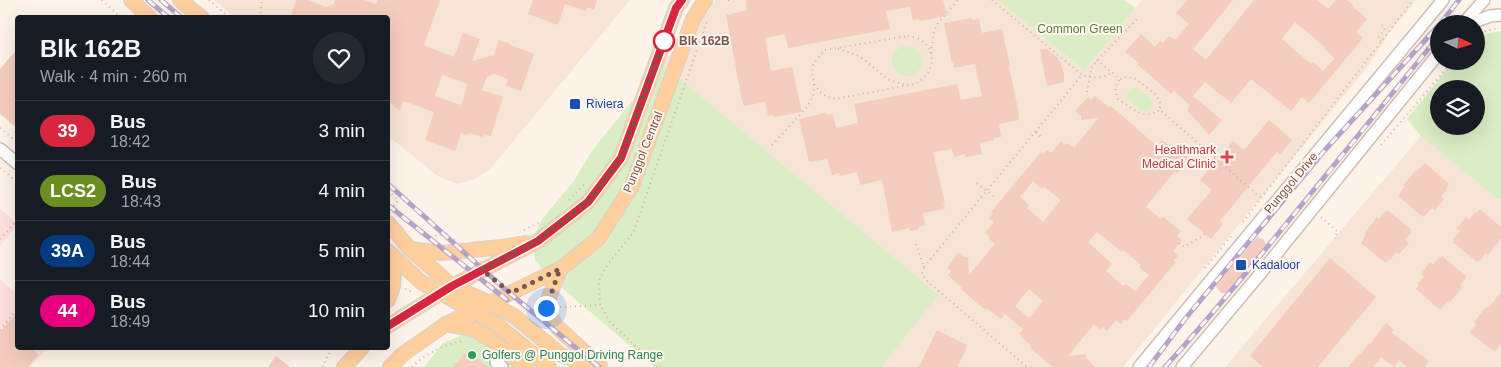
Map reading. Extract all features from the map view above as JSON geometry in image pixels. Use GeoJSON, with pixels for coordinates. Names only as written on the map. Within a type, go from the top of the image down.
{"type":"FeatureCollection","features":[{"type":"Feature","properties":{"kind":"main road"},"geometry":{"type":"LineString","coordinates":[[130,0],[147,15]]}},
{"type":"Feature","properties":{"kind":"main road"},"geometry":{"type":"LineString","coordinates":[[180,0],[195,15]]}},
{"type":"Feature","properties":{"kind":"main road","name":"Punggol Central"},"geometry":{"type":"LineString","coordinates":[[390,325],[446,290],[538,241],[588,202],[621,158],[676,8],[682,0]]}},
{"type":"Feature","properties":{"kind":"main road","name":"Punggol Central"},"geometry":{"type":"LineString","coordinates":[[390,367],[403,354],[446,324],[560,269],[598,238],[632,186],[693,19],[705,0]]}},
{"type":"Feature","properties":{"kind":"main road"},"geometry":{"type":"LineString","coordinates":[[390,219],[410,249],[446,290],[474,311],[496,324],[548,367]]}},
{"type":"Feature","properties":{"kind":"main road"},"geometry":{"type":"LineString","coordinates":[[410,249],[442,252],[502,247],[538,241]]}},
{"type":"Feature","properties":{"kind":"main road"},"geometry":{"type":"LineString","coordinates":[[390,253],[421,282],[490,303],[514,316],[576,367]]}},
{"type":"Feature","properties":{"kind":"main road"},"geometry":{"type":"LineString","coordinates":[[390,260],[394,268],[393,286],[390,294]]}},
{"type":"Feature","properties":{"kind":"main road"},"geometry":{"type":"LineString","coordinates":[[560,269],[546,308],[557,327],[601,367]]}},
{"type":"Feature","properties":{"kind":"main road"},"geometry":{"type":"LineString","coordinates":[[446,324],[474,329],[526,367]]}},
{"type":"Feature","properties":{"kind":"main road"},"geometry":{"type":"LineString","coordinates":[[344,367],[360,350]]}},
{"type":"Feature","properties":{"kind":"main road"},"geometry":{"type":"LineString","coordinates":[[561,355],[594,367]]}},
{"type":"Feature","properties":{"kind":"street"},"geometry":{"type":"LineString","coordinates":[[1471,15],[1484,0]]}},
{"type":"Feature","properties":{"kind":"street","name":"Punggol Drive"},"geometry":{"type":"LineString","coordinates":[[1139,367],[1441,1]]}},
{"type":"Feature","properties":{"kind":"street"},"geometry":{"type":"LineString","coordinates":[[1485,18],[1501,15]]}},
{"type":"Feature","properties":{"kind":"street"},"geometry":{"type":"LineString","coordinates":[[1182,367],[1430,64]]}},
{"type":"Feature","properties":{"kind":"street"},"geometry":{"type":"LineString","coordinates":[[0,149],[15,162]]}},
{"type":"Feature","properties":{"kind":"path"},"geometry":{"type":"LineString","coordinates":[[102,0],[118,15]]}},
{"type":"Feature","properties":{"kind":"path"},"geometry":{"type":"LineString","coordinates":[[209,0],[226,15]]}},
{"type":"Feature","properties":{"kind":"path"},"geometry":{"type":"LineString","coordinates":[[260,15],[262,0]]}},
{"type":"Feature","properties":{"kind":"path"},"geometry":{"type":"LineString","coordinates":[[814,84],[827,97],[835,99],[908,86],[922,81],[927,75],[932,60],[934,31],[938,23],[958,0]]}},
{"type":"Feature","properties":{"kind":"path"},"geometry":{"type":"LineString","coordinates":[[992,0],[1082,75],[1097,78],[1112,72]]}},
{"type":"Feature","properties":{"kind":"path"},"geometry":{"type":"LineString","coordinates":[[1241,225],[1413,0]]}},
{"type":"Feature","properties":{"kind":"path"},"geometry":{"type":"LineString","coordinates":[[657,367],[610,322],[600,305],[599,281],[605,268],[633,234],[709,17]]}},
{"type":"Feature","properties":{"kind":"path"},"geometry":{"type":"LineString","coordinates":[[1087,92],[1092,66],[1138,18]]}},
{"type":"Feature","properties":{"kind":"path"},"geometry":{"type":"LineString","coordinates":[[1381,41],[1378,38],[1385,28],[1382,25]]}},
{"type":"Feature","properties":{"kind":"path"},"geometry":{"type":"LineString","coordinates":[[1485,32],[1497,28]]}},
{"type":"Feature","properties":{"kind":"path"},"geometry":{"type":"LineString","coordinates":[[772,144],[807,107],[813,97],[813,64],[825,50],[908,36],[918,38],[926,44],[931,53]]}},
{"type":"Feature","properties":{"kind":"path"},"geometry":{"type":"LineString","coordinates":[[837,48],[857,55],[887,79],[908,86]]}},
{"type":"Feature","properties":{"kind":"path"},"geometry":{"type":"LineString","coordinates":[[1097,60],[1120,79]]}},
{"type":"Feature","properties":{"kind":"path"},"geometry":{"type":"LineString","coordinates":[[1378,148],[1445,70]]}},
{"type":"Feature","properties":{"kind":"path"},"geometry":{"type":"LineString","coordinates":[[1027,367],[926,280],[922,274],[924,267],[1082,75]]}},
{"type":"Feature","properties":{"kind":"path"},"geometry":{"type":"LineString","coordinates":[[1160,110],[1152,115],[1143,114],[1118,99],[1115,88],[1120,79],[1127,77],[1136,79],[1156,95],[1160,102],[1160,110],[1261,198]]}},
{"type":"Feature","properties":{"kind":"path"},"geometry":{"type":"LineString","coordinates":[[0,128],[15,140]]}},
{"type":"Feature","properties":{"kind":"path"},"geometry":{"type":"LineString","coordinates":[[1035,131],[1043,139]]}},
{"type":"Feature","properties":{"kind":"path"},"geometry":{"type":"LineString","coordinates":[[0,168],[15,180]]}},
{"type":"Feature","properties":{"kind":"path"},"geometry":{"type":"LineString","coordinates":[[566,202],[587,181]]}},
{"type":"Feature","properties":{"kind":"path"},"geometry":{"type":"LineString","coordinates":[[978,183],[993,196]]}},
{"type":"Feature","properties":{"kind":"path"},"geometry":{"type":"LineString","coordinates":[[390,194],[398,200],[390,215]]}},
{"type":"Feature","properties":{"kind":"path"},"geometry":{"type":"LineString","coordinates":[[1321,217],[1338,232],[1335,238]]}},
{"type":"Feature","properties":{"kind":"path"},"geometry":{"type":"LineString","coordinates":[[520,232],[545,220]]}},
{"type":"Feature","properties":{"kind":"path"},"geometry":{"type":"LineString","coordinates":[[0,239],[15,222]]}},
{"type":"Feature","properties":{"kind":"path"},"geometry":{"type":"LineString","coordinates":[[1179,243],[1184,247],[1209,232]]}},
{"type":"Feature","properties":{"kind":"path"},"geometry":{"type":"LineString","coordinates":[[1207,265],[1235,232]]}},
{"type":"Feature","properties":{"kind":"path"},"geometry":{"type":"LineString","coordinates":[[431,238],[439,234],[457,239]]}},
{"type":"Feature","properties":{"kind":"path"},"geometry":{"type":"LineString","coordinates":[[916,244],[924,267]]}},
{"type":"Feature","properties":{"kind":"path"},"geometry":{"type":"LineString","coordinates":[[482,270],[527,306]]}},
{"type":"Feature","properties":{"kind":"path"},"geometry":{"type":"LineString","coordinates":[[0,330],[15,312]]}},
{"type":"Feature","properties":{"kind":"path"},"geometry":{"type":"LineString","coordinates":[[412,367],[432,352],[455,342],[469,339]]}},
{"type":"Feature","properties":{"kind":"path"},"geometry":{"type":"LineString","coordinates":[[322,367],[331,350]]}},
{"type":"Feature","properties":{"kind":"shaded area"},"geometry":{"type":"Polygon","coordinates":[[[214,0],[630,0],[491,168],[473,180],[457,184],[436,175],[390,138],[390,15],[233,15],[214,0]]]}},
{"type":"Feature","properties":{"kind":"shaded area"},"geometry":{"type":"Polygon","coordinates":[[[715,0],[998,0],[1084,70],[1142,0],[1416,0],[1388,35],[1369,65],[1123,367],[881,367],[939,295],[662,64],[715,0]]]}},
{"type":"Feature","properties":{"kind":"shaded area"},"geometry":{"type":"Polygon","coordinates":[[[1421,136],[1499,200],[1501,199],[1501,367],[1225,367],[1421,136]]]}},
{"type":"Feature","properties":{"kind":"shaded area"},"geometry":{"type":"Polygon","coordinates":[[[0,209],[15,222],[15,228],[0,246],[0,209]]]}},
{"type":"Feature","properties":{"kind":"shaded area"},"geometry":{"type":"Polygon","coordinates":[[[0,280],[15,292],[15,350],[45,350],[31,367],[0,367],[0,280]]]}},
{"type":"Feature","properties":{"kind":"green space","name":"Common Green"},"geometry":{"type":"Polygon","coordinates":[[[998,0],[1124,0],[1135,8],[1084,70],[998,0]]]}},
{"type":"Feature","properties":{"kind":"green space"},"geometry":{"type":"Polygon","coordinates":[[[1501,31],[1501,199],[1499,200],[1421,136],[1407,119],[1430,91],[1430,135],[1485,135],[1485,80],[1439,80],[1447,70],[1485,70],[1485,35],[1501,31]]]}},
{"type":"Feature","properties":{"kind":"green space"},"geometry":{"type":"Polygon","coordinates":[[[907,46],[918,50],[922,61],[918,72],[907,76],[896,72],[892,61],[896,50],[907,46]]]}},
{"type":"Feature","properties":{"kind":"green space"},"geometry":{"type":"Polygon","coordinates":[[[662,64],[939,295],[881,367],[655,367],[548,276],[535,260],[533,239],[542,219],[574,181],[591,152],[662,64]]]}},
{"type":"Feature","properties":{"kind":"green space"},"geometry":{"type":"Polygon","coordinates":[[[1136,87],[1152,101],[1151,107],[1147,111],[1141,110],[1126,98],[1128,91],[1136,87]]]}},
{"type":"Feature","properties":{"kind":"green space","name":"Golfers @ Punggol Driving Range"},"geometry":{"type":"Polygon","coordinates":[[[468,333],[526,367],[424,367],[443,343],[468,333]]]}},
{"type":"Feature","properties":{"kind":"building"},"geometry":{"type":"Polygon","coordinates":[[[296,0],[308,0],[326,7],[334,4],[335,0],[364,0],[376,4],[378,0],[440,0],[424,45],[454,57],[463,33],[480,39],[472,61],[494,55],[499,40],[534,54],[521,91],[506,86],[508,79],[494,74],[487,77],[482,90],[503,97],[491,136],[484,134],[483,137],[461,133],[455,151],[425,140],[434,112],[403,101],[400,111],[390,103],[390,15],[291,15],[296,0]],[[442,75],[435,96],[461,105],[468,84],[442,75]]]}},
{"type":"Feature","properties":{"kind":"building"},"geometry":{"type":"Polygon","coordinates":[[[533,0],[597,0],[594,10],[587,7],[586,11],[565,4],[558,25],[528,14],[533,0]]]}},
{"type":"Feature","properties":{"kind":"building"},"geometry":{"type":"Polygon","coordinates":[[[746,0],[943,0],[947,16],[920,21],[919,19],[913,20],[910,7],[886,11],[890,29],[788,48],[785,34],[765,38],[771,71],[792,67],[802,112],[774,117],[774,115],[768,116],[765,102],[744,106],[742,101],[726,15],[747,10],[746,0]]]}},
{"type":"Feature","properties":{"kind":"building"},"geometry":{"type":"Polygon","coordinates":[[[1187,0],[1233,0],[1193,49],[1206,60],[1254,0],[1317,0],[1328,9],[1336,0],[1347,0],[1367,19],[1356,32],[1363,38],[1309,103],[1302,97],[1291,111],[1251,79],[1231,103],[1205,82],[1193,96],[1222,120],[1209,135],[1187,110],[1190,105],[1174,91],[1171,94],[1125,52],[1141,34],[1155,47],[1160,41],[1163,43],[1169,36],[1175,40],[1189,24],[1176,13],[1187,0]],[[1295,22],[1282,39],[1311,64],[1313,62],[1323,71],[1335,58],[1324,49],[1325,47],[1295,22]]]}},
{"type":"Feature","properties":{"kind":"building"},"geometry":{"type":"Polygon","coordinates":[[[972,18],[972,20],[979,19],[982,33],[1002,29],[1019,120],[999,124],[1001,137],[980,143],[982,154],[965,157],[965,154],[954,157],[952,149],[933,152],[945,209],[923,213],[925,225],[919,227],[919,229],[910,231],[910,228],[892,232],[882,180],[860,185],[857,172],[840,176],[839,173],[832,175],[827,159],[809,162],[799,119],[826,113],[826,115],[833,114],[836,128],[858,123],[854,104],[957,84],[961,100],[982,96],[975,64],[954,68],[944,23],[972,18]]]}},
{"type":"Feature","properties":{"kind":"building"},"geometry":{"type":"Polygon","coordinates":[[[1047,49],[1057,57],[1061,64],[1064,82],[1047,86],[1040,50],[1047,49]]]}},
{"type":"Feature","properties":{"kind":"building"},"geometry":{"type":"Polygon","coordinates":[[[15,52],[15,126],[0,114],[0,69],[15,52]]]}},
{"type":"Feature","properties":{"kind":"building"},"geometry":{"type":"Polygon","coordinates":[[[1095,96],[1110,108],[1111,106],[1157,146],[1161,140],[1190,158],[1177,174],[1175,171],[1146,207],[1181,231],[1177,236],[1182,240],[1173,251],[1178,256],[1174,260],[1176,262],[1127,321],[1125,319],[1121,324],[1116,320],[1107,331],[1102,327],[1100,330],[1094,324],[1068,356],[1086,354],[1086,358],[1096,367],[1053,367],[1030,348],[1031,346],[1019,334],[1023,329],[1005,314],[1001,319],[986,308],[985,310],[948,275],[951,271],[947,268],[958,253],[968,257],[969,275],[995,244],[985,233],[994,222],[989,218],[993,213],[991,212],[1041,152],[1043,154],[1047,150],[1051,153],[1061,141],[1065,145],[1067,143],[1074,148],[1098,118],[1081,120],[1081,116],[1075,111],[1088,97],[1091,100],[1095,96]],[[1033,181],[1020,197],[1029,205],[1027,208],[1043,222],[1061,200],[1044,187],[1042,189],[1033,181]],[[1097,232],[1088,242],[1112,264],[1106,271],[1123,286],[1126,284],[1135,291],[1149,275],[1139,267],[1141,265],[1123,250],[1122,252],[1097,232]],[[1029,289],[1015,306],[1029,318],[1043,301],[1029,289]]]}},
{"type":"Feature","properties":{"kind":"building"},"geometry":{"type":"Polygon","coordinates":[[[1269,120],[1292,140],[1280,155],[1277,152],[1220,221],[1223,224],[1211,239],[1187,219],[1212,190],[1200,180],[1233,141],[1244,150],[1269,120]]]}},
{"type":"Feature","properties":{"kind":"building"},"geometry":{"type":"Polygon","coordinates":[[[1425,163],[1449,184],[1441,197],[1444,199],[1435,210],[1432,208],[1423,217],[1398,196],[1405,186],[1403,185],[1425,163]]]}},
{"type":"Feature","properties":{"kind":"building"},"geometry":{"type":"Polygon","coordinates":[[[1480,209],[1501,227],[1501,238],[1488,255],[1486,253],[1477,262],[1453,242],[1453,239],[1460,231],[1456,229],[1466,217],[1469,220],[1480,209]]]}},
{"type":"Feature","properties":{"kind":"building"},"geometry":{"type":"Polygon","coordinates":[[[1387,210],[1412,230],[1412,232],[1405,240],[1409,243],[1399,254],[1396,252],[1386,263],[1361,243],[1365,233],[1377,217],[1379,219],[1387,210]]]}},
{"type":"Feature","properties":{"kind":"building","name":"Kadaloor"},"geometry":{"type":"Polygon","coordinates":[[[1257,237],[1263,239],[1266,244],[1263,256],[1236,289],[1226,294],[1220,292],[1216,286],[1257,237]]]}},
{"type":"Feature","properties":{"kind":"building"},"geometry":{"type":"Polygon","coordinates":[[[1442,256],[1466,278],[1460,286],[1462,288],[1440,310],[1416,289],[1419,285],[1417,284],[1424,276],[1421,274],[1430,262],[1433,265],[1442,256]]]}},
{"type":"Feature","properties":{"kind":"building"},"geometry":{"type":"Polygon","coordinates":[[[1330,258],[1376,297],[1318,367],[1263,367],[1250,356],[1330,258]]]}},
{"type":"Feature","properties":{"kind":"building"},"geometry":{"type":"Polygon","coordinates":[[[1501,293],[1501,344],[1495,352],[1470,333],[1476,324],[1474,322],[1501,293]]]}},
{"type":"Feature","properties":{"kind":"building"},"geometry":{"type":"Polygon","coordinates":[[[15,314],[15,350],[34,350],[39,354],[28,367],[0,367],[0,332],[15,314]]]}},
{"type":"Feature","properties":{"kind":"building"},"geometry":{"type":"Polygon","coordinates":[[[1386,323],[1394,330],[1391,332],[1429,361],[1425,367],[1407,367],[1399,360],[1394,367],[1381,357],[1373,367],[1348,367],[1370,344],[1386,323]]]}},
{"type":"Feature","properties":{"kind":"building"},"geometry":{"type":"Polygon","coordinates":[[[937,330],[967,345],[957,367],[919,367],[937,330]]]}},
{"type":"Feature","properties":{"kind":"building"},"geometry":{"type":"Polygon","coordinates":[[[468,350],[488,367],[453,367],[468,350]]]}},
{"type":"Feature","properties":{"kind":"building"},"geometry":{"type":"Polygon","coordinates":[[[276,356],[290,367],[268,367],[276,356]]]}},
{"type":"Feature","properties":{"kind":"railway"},"geometry":{"type":"LineString","coordinates":[[148,0],[166,15]]}},
{"type":"Feature","properties":{"kind":"railway"},"geometry":{"type":"LineString","coordinates":[[161,0],[178,15]]}},
{"type":"Feature","properties":{"kind":"railway"},"geometry":{"type":"LineString","coordinates":[[1447,15],[1459,0]]}},
{"type":"Feature","properties":{"kind":"railway"},"geometry":{"type":"LineString","coordinates":[[1149,367],[1185,319],[1325,150],[1430,35]]}},
{"type":"Feature","properties":{"kind":"railway"},"geometry":{"type":"LineString","coordinates":[[1165,367],[1247,272],[1430,47]]}},
{"type":"Feature","properties":{"kind":"railway"},"geometry":{"type":"LineString","coordinates":[[390,186],[506,290],[599,367]]}},
{"type":"Feature","properties":{"kind":"railway"},"geometry":{"type":"LineString","coordinates":[[390,207],[507,300]]}},
{"type":"Feature","properties":{"kind":"bus line","name":"39"},"geometry":{"type":"LineString","coordinates":[[390,325],[452,286],[538,241],[588,202],[621,158],[676,8],[682,0]]}},
{"type":"Feature","properties":{"kind":"place","name":"Blk 162B"},"geometry":{"type":"Point","coordinates":[664,41]}},
{"type":"Feature","properties":{"kind":"place","name":"Riviera"},"geometry":{"type":"Point","coordinates":[575,104]}},
{"type":"Feature","properties":{"kind":"place","name":"Healthmark Medical Clinic"},"geometry":{"type":"Point","coordinates":[1227,157]}},
{"type":"Feature","properties":{"kind":"place","name":"Kadaloor"},"geometry":{"type":"Point","coordinates":[1241,265]}},
{"type":"Feature","properties":{"kind":"place","name":"Golfers @ Punggol Driving Range"},"geometry":{"type":"Point","coordinates":[472,355]}},
{"type":"Feature","properties":{"kind":"route"},"geometry":{"type":"LineString","coordinates":[[546,308],[560,269],[511,293],[482,270],[538,241],[588,202],[621,158],[664,41]]}}]}
